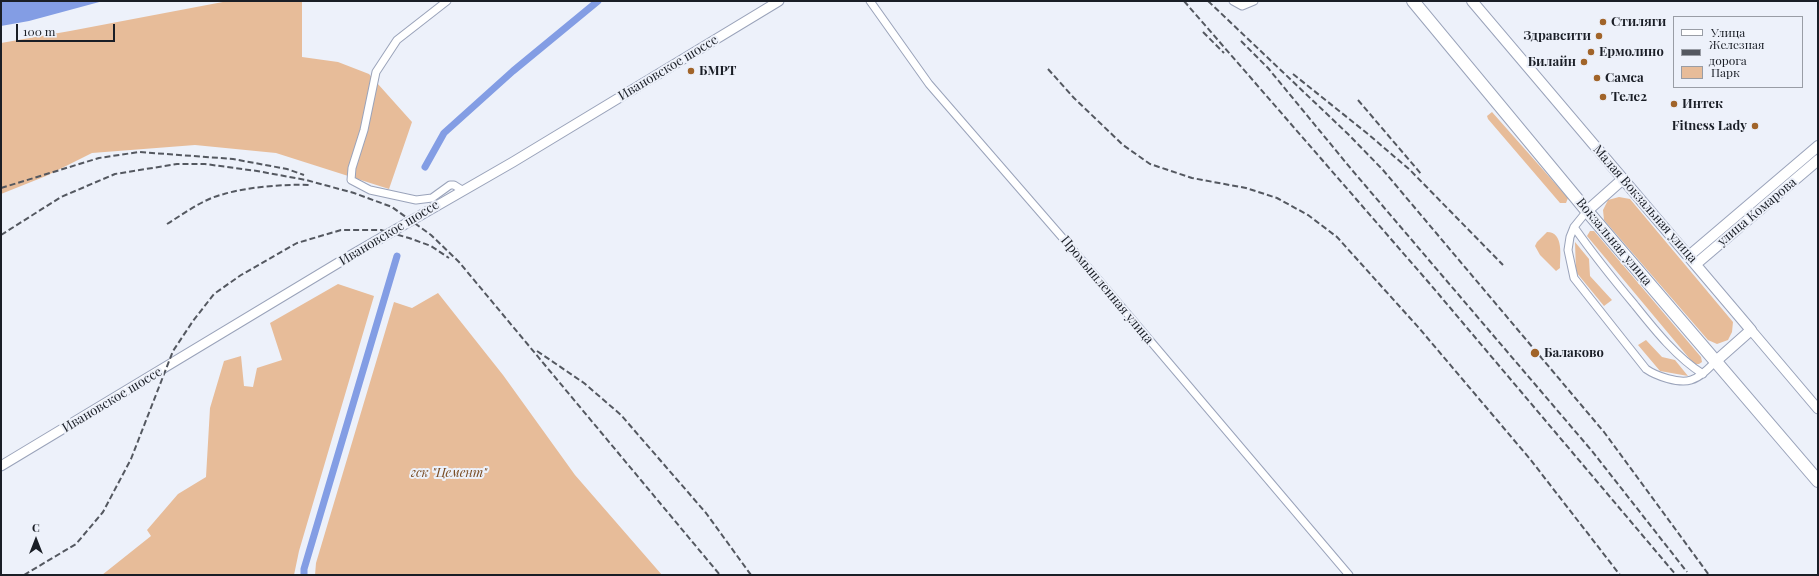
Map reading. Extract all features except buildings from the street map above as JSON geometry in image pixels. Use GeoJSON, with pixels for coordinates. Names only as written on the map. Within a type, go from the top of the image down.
{"type":"FeatureCollection","features":[{"type":"Feature","properties":{"kind":"highway","name":"Вокзальная улица"},"geometry":{"type":"LineString","coordinates":[[1413,1],[1587,211],[1818,481]]}},
{"type":"Feature","properties":{"kind":"main road","name":"Малая Вокзальная улица"},"geometry":{"type":"LineString","coordinates":[[1472,1],[1751,330]]}},
{"type":"Feature","properties":{"kind":"main road"},"geometry":{"type":"LineString","coordinates":[[1693,260],[1818,146]]}},
{"type":"Feature","properties":{"kind":"main road","name":"улица Комарова"},"geometry":{"type":"LineString","coordinates":[[1693,260],[1818,160]]}},
{"type":"Feature","properties":{"kind":"main road"},"geometry":{"type":"LineString","coordinates":[[1587,211],[1623,179]]}},
{"type":"Feature","properties":{"kind":"main road"},"geometry":{"type":"LineString","coordinates":[[1716,361],[1751,330]]}},
{"type":"Feature","properties":{"kind":"street"},"geometry":{"type":"LineString","coordinates":[[447,1],[397,40],[376,72],[364,130],[352,168],[351,180],[370,190],[416,200],[432,198],[450,185],[454,185],[462,190]]}},
{"type":"Feature","properties":{"kind":"street","name":"Ивановское шоссе"},"geometry":{"type":"LineString","coordinates":[[1,466],[348,257],[532,150],[779,1]]}},
{"type":"Feature","properties":{"kind":"street","name":"Промышленная улица"},"geometry":{"type":"LineString","coordinates":[[870,1],[930,84],[1349,575]]}},
{"type":"Feature","properties":{"kind":"street"},"geometry":{"type":"LineString","coordinates":[[1233,1],[1242,6],[1254,1]]}},
{"type":"Feature","properties":{"kind":"street"},"geometry":{"type":"LineString","coordinates":[[1587,211],[1574,227],[1570,237],[1568,250],[1574,278],[1646,369],[1655,376],[1684,381],[1692,380],[1703,374],[1716,361]]}},
{"type":"Feature","properties":{"kind":"street"},"geometry":{"type":"LineString","coordinates":[[1574,227],[1593,254],[1658,333],[1690,366],[1703,374]]}},
{"type":"Feature","properties":{"kind":"street","name":"Малая Вокзальная улица"},"geometry":{"type":"LineString","coordinates":[[1751,330],[1818,409]]}},
{"type":"Feature","properties":{"kind":"green space"},"geometry":{"type":"Polygon","coordinates":[[[228,1],[302,1],[302,57],[338,62],[369,74],[412,122],[389,189],[276,153],[195,145],[92,153],[46,176],[1,194],[1,43],[228,1]]]}},
{"type":"Feature","properties":{"kind":"green space"},"geometry":{"type":"Polygon","coordinates":[[[1492,112],[1568,198],[1566,203],[1560,203],[1488,119],[1487,116],[1492,112]]]}},
{"type":"Feature","properties":{"kind":"green space"},"geometry":{"type":"Polygon","coordinates":[[[1619,197],[1630,199],[1733,322],[1732,332],[1728,340],[1717,344],[1708,340],[1604,220],[1603,210],[1608,200],[1619,197]]]}},
{"type":"Feature","properties":{"kind":"green space"},"geometry":{"type":"Polygon","coordinates":[[[1590,231],[1594,231],[1701,357],[1702,362],[1699,364],[1694,364],[1587,236],[1590,231]]]}},
{"type":"Feature","properties":{"kind":"green space"},"geometry":{"type":"Polygon","coordinates":[[[1547,232],[1552,233],[1559,240],[1560,268],[1556,271],[1540,255],[1535,246],[1547,232]]]}},
{"type":"Feature","properties":{"kind":"green space"},"geometry":{"type":"Polygon","coordinates":[[[1575,242],[1589,259],[1590,276],[1612,300],[1604,306],[1576,272],[1575,242]]]}},
{"type":"Feature","properties":{"kind":"green space"},"geometry":{"type":"Polygon","coordinates":[[[338,284],[374,296],[299,551],[294,575],[102,575],[151,536],[147,530],[178,494],[206,477],[210,408],[224,361],[241,356],[244,386],[253,387],[257,368],[282,360],[270,323],[338,284]]]}},
{"type":"Feature","properties":{"kind":"green space","name":"гск \"Цемент\""},"geometry":{"type":"Polygon","coordinates":[[[438,293],[503,375],[575,475],[662,575],[315,575],[316,563],[394,302],[412,308],[438,293]]]}},
{"type":"Feature","properties":{"kind":"green space"},"geometry":{"type":"Polygon","coordinates":[[[1646,340],[1662,357],[1675,360],[1688,376],[1660,371],[1638,345],[1646,340]]]}},
{"type":"Feature","properties":{"kind":"water"},"geometry":{"type":"Polygon","coordinates":[[[1,1],[103,1],[29,21],[1,26],[1,1]]]}},
{"type":"Feature","properties":{"kind":"waterway"},"geometry":{"type":"LineString","coordinates":[[425,167],[444,133],[513,71],[598,1]]}},
{"type":"Feature","properties":{"kind":"waterway"},"geometry":{"type":"LineString","coordinates":[[304,575],[304,569],[397,256]]}},
{"type":"Feature","properties":{"kind":"railway"},"geometry":{"type":"LineString","coordinates":[[1184,1],[1430,284],[1676,575]]}},
{"type":"Feature","properties":{"kind":"railway"},"geometry":{"type":"LineString","coordinates":[[1208,1],[1348,134],[1383,170],[1604,432],[1709,575]]}},
{"type":"Feature","properties":{"kind":"railway"},"geometry":{"type":"LineString","coordinates":[[1203,32],[1224,53]]}},
{"type":"Feature","properties":{"kind":"railway"},"geometry":{"type":"LineString","coordinates":[[1241,41],[1268,68],[1352,170],[1592,451],[1687,572]]}},
{"type":"Feature","properties":{"kind":"railway"},"geometry":{"type":"LineString","coordinates":[[1048,69],[1074,98],[1123,145],[1150,164],[1192,178],[1246,188],[1277,198],[1308,215],[1337,237],[1419,328],[1530,459],[1620,575]]}},
{"type":"Feature","properties":{"kind":"railway"},"geometry":{"type":"LineString","coordinates":[[1293,74],[1410,170],[1503,265]]}},
{"type":"Feature","properties":{"kind":"railway"},"geometry":{"type":"LineString","coordinates":[[1358,100],[1422,175]]}},
{"type":"Feature","properties":{"kind":"railway"},"geometry":{"type":"LineString","coordinates":[[1,188],[99,158],[139,152],[233,159],[287,169],[304,175]]}},
{"type":"Feature","properties":{"kind":"railway"},"geometry":{"type":"LineString","coordinates":[[1,235],[61,197],[115,174],[177,164],[205,164],[257,171],[306,180],[354,193],[392,207],[431,235],[459,262],[720,575]]}},
{"type":"Feature","properties":{"kind":"railway"},"geometry":{"type":"LineString","coordinates":[[167,224],[187,211],[216,196],[266,186],[309,185]]}},
{"type":"Feature","properties":{"kind":"railway"},"geometry":{"type":"LineString","coordinates":[[24,575],[76,544],[103,512],[131,459],[173,351],[193,321],[214,294],[241,275],[297,243],[341,230],[381,230],[431,246],[449,258]]}},
{"type":"Feature","properties":{"kind":"railway"},"geometry":{"type":"LineString","coordinates":[[537,351],[584,383],[621,415],[706,513],[751,575]]}},
{"type":"Feature","properties":{"kind":"place","name":"Стиляги"},"geometry":{"type":"Point","coordinates":[1603,22]}},
{"type":"Feature","properties":{"kind":"place","name":"Здравсити"},"geometry":{"type":"Point","coordinates":[1599,36]}},
{"type":"Feature","properties":{"kind":"place","name":"Ермолино"},"geometry":{"type":"Point","coordinates":[1591,52]}},
{"type":"Feature","properties":{"kind":"place","name":"Билайн"},"geometry":{"type":"Point","coordinates":[1584,62]}},
{"type":"Feature","properties":{"kind":"place","name":"БМРТ"},"geometry":{"type":"Point","coordinates":[691,71]}},
{"type":"Feature","properties":{"kind":"place","name":"Самса"},"geometry":{"type":"Point","coordinates":[1597,78]}},
{"type":"Feature","properties":{"kind":"place","name":"Теле2"},"geometry":{"type":"Point","coordinates":[1603,97]}},
{"type":"Feature","properties":{"kind":"place","name":"Интек"},"geometry":{"type":"Point","coordinates":[1674,104]}},
{"type":"Feature","properties":{"kind":"place","name":"Fitness Lady"},"geometry":{"type":"Point","coordinates":[1755,126]}},
{"type":"Feature","properties":{"kind":"place","name":"Балаково"},"geometry":{"type":"Point","coordinates":[1535,353]}}]}
